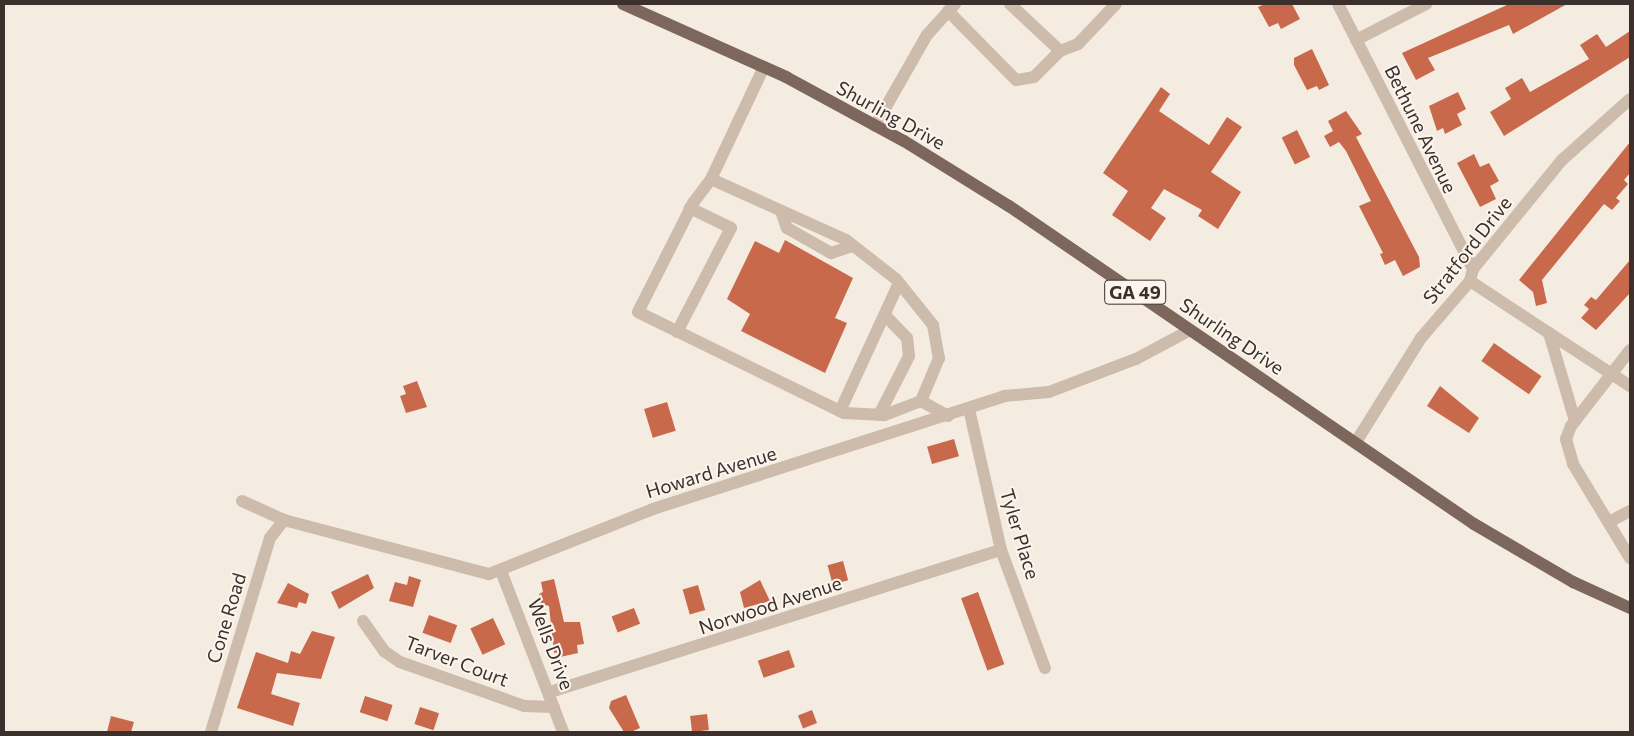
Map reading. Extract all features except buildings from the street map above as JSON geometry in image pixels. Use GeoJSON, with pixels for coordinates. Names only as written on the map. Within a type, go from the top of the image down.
{"type":"FeatureCollection","features":[{"type":"Feature","properties":{"kind":"main road","name":"Shurling Drive"},"geometry":{"type":"LineString","coordinates":[[623,4],[642,8],[764,68],[875,126],[1009,206],[1522,553],[1630,608]]}},
{"type":"Feature","properties":{"kind":"street"},"geometry":{"type":"LineString","coordinates":[[1010,4],[1060,51]]}},
{"type":"Feature","properties":{"kind":"street"},"geometry":{"type":"LineString","coordinates":[[875,126],[927,35],[952,8],[1016,80],[1034,77],[1060,51],[1078,44],[1116,4]]}},
{"type":"Feature","properties":{"kind":"street","name":"Bethune Avenue"},"geometry":{"type":"LineString","coordinates":[[1338,4],[1472,275],[1548,333],[1630,386]]}},
{"type":"Feature","properties":{"kind":"street"},"geometry":{"type":"LineString","coordinates":[[1356,40],[1426,4]]}},
{"type":"Feature","properties":{"kind":"street"},"geometry":{"type":"LineString","coordinates":[[764,68],[711,179],[690,208],[638,312],[840,411],[879,414],[920,402],[948,416]]}},
{"type":"Feature","properties":{"kind":"street","name":"Stratford Drive"},"geometry":{"type":"LineString","coordinates":[[1356,442],[1421,338],[1562,160],[1630,99]]}},
{"type":"Feature","properties":{"kind":"street"},"geometry":{"type":"LineString","coordinates":[[711,179],[854,246],[900,283],[933,325],[938,358],[920,402]]}},
{"type":"Feature","properties":{"kind":"street"},"geometry":{"type":"LineString","coordinates":[[677,332],[731,228],[690,208]]}},
{"type":"Feature","properties":{"kind":"street"},"geometry":{"type":"LineString","coordinates":[[840,411],[900,283]]}},
{"type":"Feature","properties":{"kind":"street"},"geometry":{"type":"LineString","coordinates":[[879,414],[909,356],[907,338],[885,315]]}},
{"type":"Feature","properties":{"kind":"street","name":"Howard Avenue"},"geometry":{"type":"LineString","coordinates":[[242,501],[284,520],[477,573],[501,571],[530,555],[652,509],[948,416],[1004,396],[1049,392],[1136,359],[1190,330]]}},
{"type":"Feature","properties":{"kind":"street"},"geometry":{"type":"LineString","coordinates":[[1548,333],[1575,421]]}},
{"type":"Feature","properties":{"kind":"street"},"geometry":{"type":"LineString","coordinates":[[1630,350],[1575,421],[1566,448],[1630,558]]}},
{"type":"Feature","properties":{"kind":"street","name":"Tyler Place"},"geometry":{"type":"LineString","coordinates":[[969,409],[1001,550],[1044,668]]}},
{"type":"Feature","properties":{"kind":"street"},"geometry":{"type":"LineString","coordinates":[[1609,522],[1630,511]]}},
{"type":"Feature","properties":{"kind":"street","name":"Cone Road"},"geometry":{"type":"LineString","coordinates":[[211,732],[270,538],[284,520]]}},
{"type":"Feature","properties":{"kind":"street","name":"Norwood Avenue"},"geometry":{"type":"LineString","coordinates":[[550,692],[1001,550]]}},
{"type":"Feature","properties":{"kind":"street","name":"Wells Drive"},"geometry":{"type":"LineString","coordinates":[[501,571],[550,692],[563,732]]}},
{"type":"Feature","properties":{"kind":"street","name":"Tarver Court"},"geometry":{"type":"LineString","coordinates":[[363,622],[384,651],[400,662],[524,706],[554,707]]}}]}
